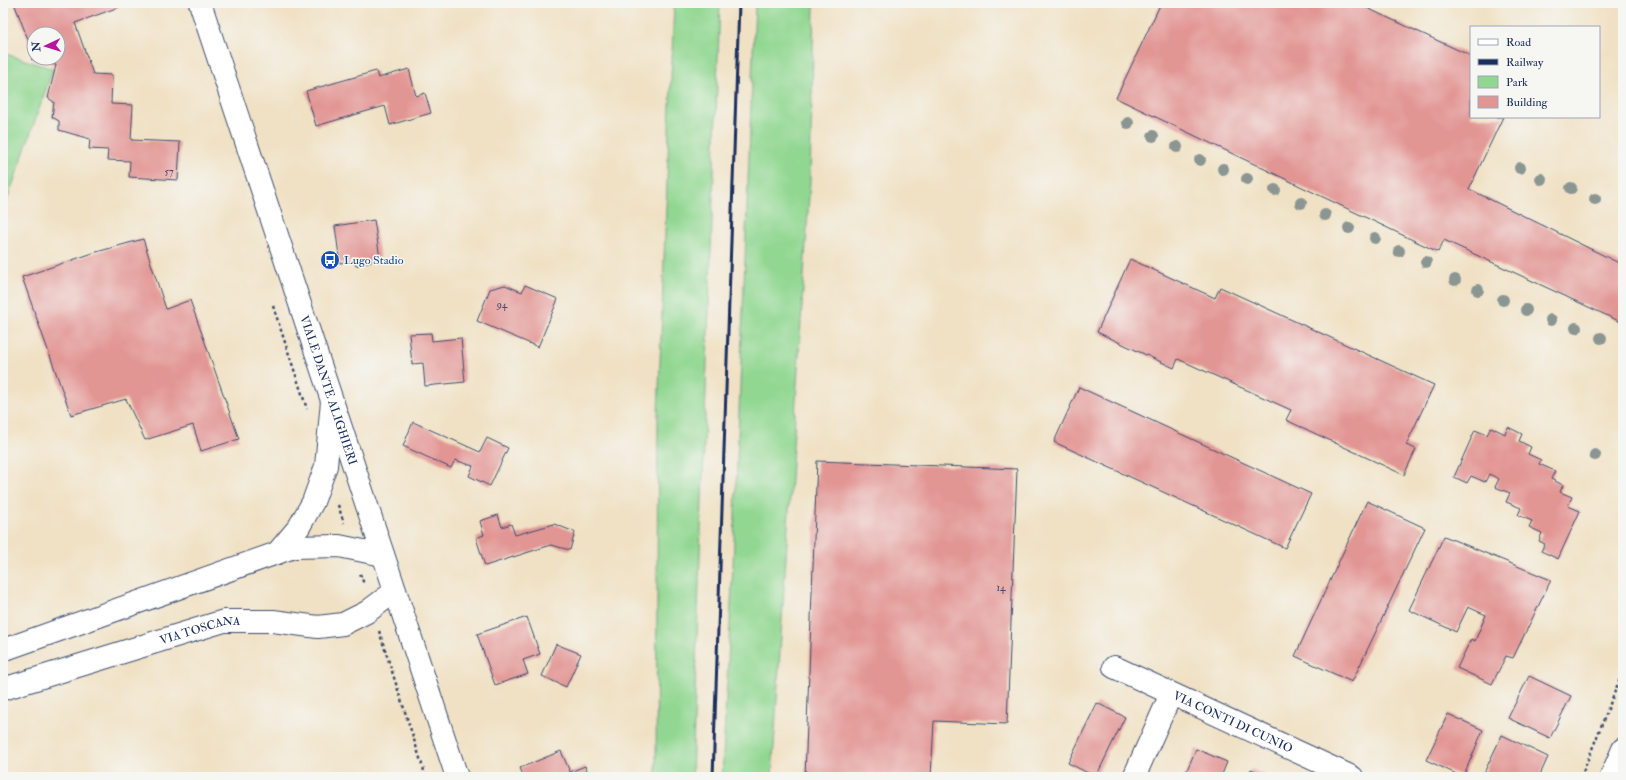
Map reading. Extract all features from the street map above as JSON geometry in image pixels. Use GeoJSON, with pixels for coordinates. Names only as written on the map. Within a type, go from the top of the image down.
{"type":"FeatureCollection","features":[{"type":"Feature","properties":{"kind":"street","name":"VIALE DANTE ALIGHIERI"},"geometry":{"type":"LineString","coordinates":[[200,3],[457,777]]}},
{"type":"Feature","properties":{"kind":"street"},"geometry":{"type":"LineString","coordinates":[[277,553],[299,527],[316,495],[326,466],[332,401]]}},
{"type":"Feature","properties":{"kind":"street"},"geometry":{"type":"LineString","coordinates":[[3,650],[294,547],[339,546],[383,555]]}},
{"type":"Feature","properties":{"kind":"street","name":"VIA TOSCANA"},"geometry":{"type":"LineString","coordinates":[[3,689],[224,621],[272,621],[318,627],[343,624],[372,609],[395,591]]}},
{"type":"Feature","properties":{"kind":"street","name":"VIA CONTI DI CUNIO"},"geometry":{"type":"LineString","coordinates":[[1114,668],[1352,777]]}},
{"type":"Feature","properties":{"kind":"street"},"geometry":{"type":"LineString","coordinates":[[1134,777],[1171,694]]}},
{"type":"Feature","properties":{"kind":"street"},"geometry":{"type":"LineString","coordinates":[[1610,777],[1623,749]]}},
{"type":"Feature","properties":{"kind":"path"},"geometry":{"type":"LineString","coordinates":[[272,303],[308,415]]}},
{"type":"Feature","properties":{"kind":"path"},"geometry":{"type":"LineString","coordinates":[[338,505],[426,777]]}},
{"type":"Feature","properties":{"kind":"path"},"geometry":{"type":"LineString","coordinates":[[1581,777],[1623,671]]}},
{"type":"Feature","properties":{"kind":"green space"},"geometry":{"type":"Polygon","coordinates":[[[674,3],[720,3],[692,777],[656,777],[658,414],[674,3]]]}},
{"type":"Feature","properties":{"kind":"green space"},"geometry":{"type":"Polygon","coordinates":[[[755,3],[814,3],[810,180],[772,777],[722,777],[733,565],[755,3]]]}},
{"type":"Feature","properties":{"kind":"green space"},"geometry":{"type":"Polygon","coordinates":[[[3,53],[26,60],[26,66],[44,66],[53,69],[3,212],[3,53]]]}},
{"type":"Feature","properties":{"kind":"building"},"geometry":{"type":"Polygon","coordinates":[[[14,3],[118,3],[119,7],[75,23],[93,74],[112,75],[111,104],[133,105],[131,140],[180,142],[178,180],[129,177],[130,161],[107,160],[108,150],[89,149],[90,139],[59,130],[59,121],[52,117],[54,102],[48,98],[56,66],[66,66],[66,26],[26,26],[26,34],[14,3]]]}},
{"type":"Feature","properties":{"kind":"building"},"geometry":{"type":"Polygon","coordinates":[[[1161,3],[1356,3],[1470,56],[1470,118],[1503,118],[1469,189],[1623,265],[1623,323],[1444,240],[1438,252],[1116,98],[1161,3]]]}},
{"type":"Feature","properties":{"kind":"building"},"geometry":{"type":"Polygon","coordinates":[[[409,69],[416,96],[425,93],[431,113],[390,125],[385,106],[316,126],[306,91],[376,71],[378,78],[409,69]]]}},
{"type":"Feature","properties":{"kind":"building"},"geometry":{"type":"Polygon","coordinates":[[[374,220],[380,258],[356,266],[354,261],[340,263],[335,226],[374,220]]]}},
{"type":"Feature","properties":{"kind":"building"},"geometry":{"type":"Polygon","coordinates":[[[143,239],[166,309],[190,300],[239,439],[201,451],[193,425],[145,440],[126,399],[71,415],[22,277],[93,253],[143,239]]]}},
{"type":"Feature","properties":{"kind":"building"},"geometry":{"type":"Polygon","coordinates":[[[1130,259],[1215,298],[1220,287],[1434,385],[1406,445],[1416,449],[1404,475],[1286,420],[1291,410],[1178,359],[1174,368],[1097,332],[1130,259]]]}},
{"type":"Feature","properties":{"kind":"building"},"geometry":{"type":"Polygon","coordinates":[[[505,285],[522,292],[525,285],[558,299],[538,347],[477,321],[490,289],[505,285]]]}},
{"type":"Feature","properties":{"kind":"building"},"geometry":{"type":"Polygon","coordinates":[[[431,333],[432,341],[461,338],[465,382],[425,386],[423,363],[412,364],[409,334],[431,333]]]}},
{"type":"Feature","properties":{"kind":"building"},"geometry":{"type":"Polygon","coordinates":[[[1079,387],[1311,494],[1285,548],[1054,442],[1079,387]]]}},
{"type":"Feature","properties":{"kind":"building"},"geometry":{"type":"Polygon","coordinates":[[[413,422],[480,452],[487,438],[508,448],[490,486],[469,476],[473,466],[455,460],[451,468],[403,446],[413,422]]]}},
{"type":"Feature","properties":{"kind":"building"},"geometry":{"type":"Polygon","coordinates":[[[1491,427],[1505,434],[1508,427],[1522,434],[1519,441],[1531,447],[1528,454],[1541,460],[1539,464],[1555,471],[1551,479],[1563,485],[1560,492],[1572,497],[1568,506],[1580,511],[1558,559],[1541,551],[1545,544],[1539,541],[1542,533],[1529,527],[1532,521],[1518,515],[1521,508],[1506,502],[1510,493],[1495,487],[1499,479],[1489,474],[1485,482],[1471,476],[1467,483],[1454,477],[1475,430],[1487,435],[1491,427]]]}},
{"type":"Feature","properties":{"kind":"building"},"geometry":{"type":"Polygon","coordinates":[[[817,461],[1017,469],[1007,724],[934,721],[931,777],[805,777],[817,461]]]}},
{"type":"Feature","properties":{"kind":"building"},"geometry":{"type":"Polygon","coordinates":[[[1367,501],[1425,528],[1352,682],[1295,656],[1367,501]]]}},
{"type":"Feature","properties":{"kind":"building"},"geometry":{"type":"Polygon","coordinates":[[[498,515],[502,527],[511,524],[515,535],[554,524],[575,532],[570,550],[551,545],[485,566],[476,538],[484,535],[480,521],[498,515]]]}},
{"type":"Feature","properties":{"kind":"building"},"geometry":{"type":"Polygon","coordinates":[[[1444,536],[1551,580],[1513,658],[1506,656],[1492,684],[1457,668],[1471,639],[1475,641],[1486,615],[1468,607],[1456,632],[1409,610],[1444,536]]]}},
{"type":"Feature","properties":{"kind":"building"},"geometry":{"type":"Polygon","coordinates":[[[527,617],[540,654],[523,660],[528,674],[495,685],[477,634],[527,617]]]}},
{"type":"Feature","properties":{"kind":"building"},"geometry":{"type":"Polygon","coordinates":[[[556,644],[581,654],[566,687],[542,676],[556,644]]]}},
{"type":"Feature","properties":{"kind":"building"},"geometry":{"type":"Polygon","coordinates":[[[1529,676],[1571,696],[1550,738],[1508,718],[1529,676]]]}},
{"type":"Feature","properties":{"kind":"building"},"geometry":{"type":"Polygon","coordinates":[[[1097,703],[1125,717],[1096,777],[1068,763],[1097,703]]]}},
{"type":"Feature","properties":{"kind":"building"},"geometry":{"type":"Polygon","coordinates":[[[1448,714],[1483,730],[1463,777],[1426,760],[1448,714]]]}},
{"type":"Feature","properties":{"kind":"building"},"geometry":{"type":"Polygon","coordinates":[[[1502,735],[1548,757],[1539,777],[1482,777],[1502,735]]]}},
{"type":"Feature","properties":{"kind":"building"},"geometry":{"type":"Polygon","coordinates":[[[1196,749],[1227,762],[1221,777],[1184,777],[1196,749]]]}},
{"type":"Feature","properties":{"kind":"building"},"geometry":{"type":"Polygon","coordinates":[[[561,751],[570,772],[585,766],[590,777],[524,777],[520,768],[561,751]]]}},
{"type":"Feature","properties":{"kind":"building"},"geometry":{"type":"Polygon","coordinates":[[[1251,769],[1270,777],[1247,777],[1251,769]]]}},
{"type":"Feature","properties":{"kind":"railway"},"geometry":{"type":"LineString","coordinates":[[713,777],[739,3]]}},
{"type":"Feature","properties":{"kind":"place","name":"Lugo Stadio"},"geometry":{"type":"Point","coordinates":[330,260]}}]}
